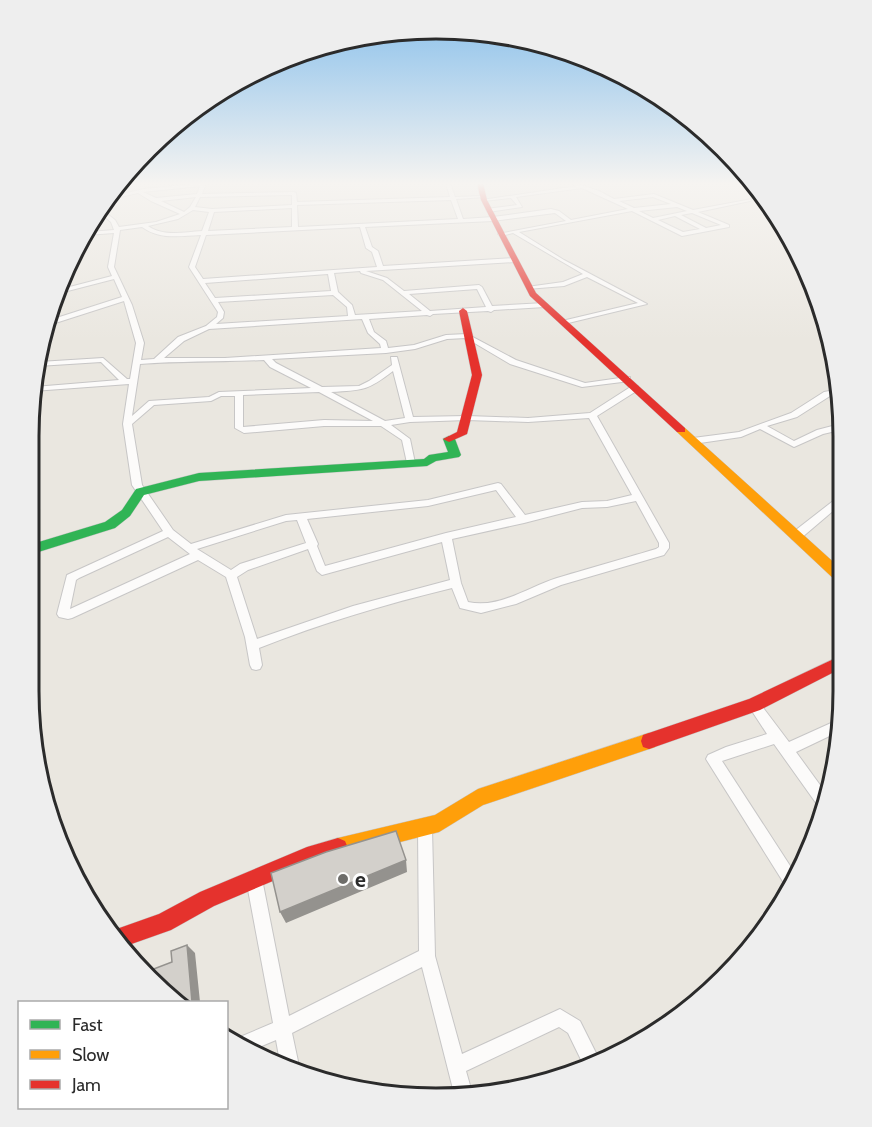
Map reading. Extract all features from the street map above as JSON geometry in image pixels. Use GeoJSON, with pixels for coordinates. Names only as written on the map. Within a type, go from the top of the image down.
{"type":"FeatureCollection","features":[{"type":"Feature","properties":{"kind":"street"},"geometry":{"type":"LineString","coordinates":[[116,236],[111,264],[126,298],[140,343],[137,362],[130,382],[127,424],[140,492],[169,532],[198,555],[231,575],[256,665]]}},
{"type":"Feature","properties":{"kind":"street"},"geometry":{"type":"LineString","coordinates":[[157,360],[180,339],[208,327],[220,318],[221,312],[192,267],[204,236]]}},
{"type":"Feature","properties":{"kind":"street"},"geometry":{"type":"LineString","coordinates":[[365,236],[369,248],[375,251],[380,267]]}},
{"type":"Feature","properties":{"kind":"street"},"geometry":{"type":"LineString","coordinates":[[509,236],[515,260],[529,288],[545,305],[833,570]]}},
{"type":"Feature","properties":{"kind":"street"},"geometry":{"type":"LineString","coordinates":[[513,236],[644,305],[564,322]]}},
{"type":"Feature","properties":{"kind":"street"},"geometry":{"type":"LineString","coordinates":[[201,281],[360,271],[380,267],[515,260]]}},
{"type":"Feature","properties":{"kind":"street"},"geometry":{"type":"LineString","coordinates":[[360,271],[385,279],[430,314]]}},
{"type":"Feature","properties":{"kind":"street"},"geometry":{"type":"LineString","coordinates":[[332,272],[335,293],[350,306],[352,318]]}},
{"type":"Feature","properties":{"kind":"street"},"geometry":{"type":"LineString","coordinates":[[529,288],[564,284],[589,274]]}},
{"type":"Feature","properties":{"kind":"street"},"geometry":{"type":"LineString","coordinates":[[67,289],[116,277]]}},
{"type":"Feature","properties":{"kind":"street"},"geometry":{"type":"LineString","coordinates":[[403,293],[479,287],[491,310]]}},
{"type":"Feature","properties":{"kind":"street"},"geometry":{"type":"LineString","coordinates":[[213,300],[335,293]]}},
{"type":"Feature","properties":{"kind":"street"},"geometry":{"type":"LineString","coordinates":[[56,321],[126,298]]}},
{"type":"Feature","properties":{"kind":"street"},"geometry":{"type":"LineString","coordinates":[[208,327],[545,305]]}},
{"type":"Feature","properties":{"kind":"street"},"geometry":{"type":"LineString","coordinates":[[39,547],[110,525],[126,513],[140,492],[199,477],[411,463],[455,455],[449,438],[462,434],[477,375],[463,311]]}},
{"type":"Feature","properties":{"kind":"street"},"geometry":{"type":"LineString","coordinates":[[365,318],[371,333],[389,350],[396,366],[410,420]]}},
{"type":"Feature","properties":{"kind":"street"},"geometry":{"type":"LineString","coordinates":[[137,362],[389,350],[415,347],[446,337],[467,336],[513,362],[585,385],[631,383]]}},
{"type":"Feature","properties":{"kind":"street"},"geometry":{"type":"LineString","coordinates":[[265,357],[268,361],[384,424],[406,439],[411,463]]}},
{"type":"Feature","properties":{"kind":"street"},"geometry":{"type":"LineString","coordinates":[[46,364],[103,360],[130,382]]}},
{"type":"Feature","properties":{"kind":"street"},"geometry":{"type":"LineString","coordinates":[[127,424],[152,403],[211,399],[219,394],[365,386],[396,366]]}},
{"type":"Feature","properties":{"kind":"street"},"geometry":{"type":"LineString","coordinates":[[42,389],[130,382]]}},
{"type":"Feature","properties":{"kind":"street"},"geometry":{"type":"LineString","coordinates":[[239,394],[241,429],[324,423],[384,424],[410,420],[467,418],[528,420],[592,415],[631,383]]}},
{"type":"Feature","properties":{"kind":"street"},"geometry":{"type":"LineString","coordinates":[[691,439],[741,434],[794,415],[831,393]]}},
{"type":"Feature","properties":{"kind":"street"},"geometry":{"type":"LineString","coordinates":[[446,537],[456,583],[464,605],[481,609],[516,600],[558,582],[660,552],[664,548],[664,543],[592,415]]}},
{"type":"Feature","properties":{"kind":"street"},"geometry":{"type":"LineString","coordinates":[[760,426],[794,444],[830,429],[833,431]]}},
{"type":"Feature","properties":{"kind":"street"},"geometry":{"type":"LineString","coordinates":[[189,548],[286,518],[428,503],[498,486],[524,520]]}},
{"type":"Feature","properties":{"kind":"street"},"geometry":{"type":"LineString","coordinates":[[301,518],[322,571],[446,537],[582,505],[607,504],[639,497]]}},
{"type":"Feature","properties":{"kind":"street"},"geometry":{"type":"LineString","coordinates":[[796,536],[833,506]]}},
{"type":"Feature","properties":{"kind":"street"},"geometry":{"type":"LineString","coordinates":[[169,532],[71,578],[63,614],[68,615],[198,555]]}},
{"type":"Feature","properties":{"kind":"street"},"geometry":{"type":"LineString","coordinates":[[231,575],[244,567],[313,544]]}},
{"type":"Feature","properties":{"kind":"street"},"geometry":{"type":"LineString","coordinates":[[252,646],[306,623],[350,609],[456,583]]}},
{"type":"Feature","properties":{"kind":"street"},"geometry":{"type":"LineString","coordinates":[[124,937],[164,923],[207,899],[334,848],[404,830],[425,828],[439,823],[478,798],[499,790],[577,766],[754,705],[833,666]]}},
{"type":"Feature","properties":{"kind":"street"},"geometry":{"type":"LineString","coordinates":[[754,705],[819,795]]}},
{"type":"Feature","properties":{"kind":"street"},"geometry":{"type":"LineString","coordinates":[[786,750],[831,729]]}},
{"type":"Feature","properties":{"kind":"street"},"geometry":{"type":"LineString","coordinates":[[776,737],[713,759],[787,876]]}},
{"type":"Feature","properties":{"kind":"street"},"geometry":{"type":"LineString","coordinates":[[425,828],[427,956],[461,1087]]}},
{"type":"Feature","properties":{"kind":"street"},"geometry":{"type":"LineString","coordinates":[[254,879],[289,1060]]}},
{"type":"Feature","properties":{"kind":"street"},"geometry":{"type":"LineString","coordinates":[[250,1042],[283,1028],[427,956]]}},
{"type":"Feature","properties":{"kind":"street"},"geometry":{"type":"LineString","coordinates":[[456,1066],[560,1018],[574,1027],[589,1058]]}},
{"type":"Feature","properties":{"kind":"building","name":"e"},"geometry":{"type":"Polygon","coordinates":[[[396,831],[406,860],[280,912],[271,873],[326,852],[396,831]]]}},
{"type":"Feature","properties":{"kind":"building"},"geometry":{"type":"Polygon","coordinates":[[[187,945],[192,1001],[188,1001],[153,969],[172,962],[171,951],[187,945]]]}},
{"type":"Feature","properties":{"kind":"traffic: fast"},"geometry":{"type":"LineString","coordinates":[[39,547],[110,525],[126,513],[140,492],[199,477],[427,462],[433,458],[455,455],[449,439]]}},
{"type":"Feature","properties":{"kind":"traffic: slow"},"geometry":{"type":"LineString","coordinates":[[681,430],[833,570]]}},
{"type":"Feature","properties":{"kind":"traffic: slow"},"geometry":{"type":"LineString","coordinates":[[338,848],[439,823],[478,798],[649,741]]}},
{"type":"Feature","properties":{"kind":"traffic: jam"},"geometry":{"type":"LineString","coordinates":[[503,236],[533,294],[681,430]]}},
{"type":"Feature","properties":{"kind":"traffic: jam"},"geometry":{"type":"LineString","coordinates":[[449,439],[462,434],[477,375],[463,311]]}},
{"type":"Feature","properties":{"kind":"traffic: jam"},"geometry":{"type":"LineString","coordinates":[[649,741],[754,705],[833,666]]}},
{"type":"Feature","properties":{"kind":"traffic: jam"},"geometry":{"type":"LineString","coordinates":[[124,937],[164,923],[207,899],[307,857],[338,848]]}},
{"type":"Feature","properties":{"kind":"place","name":"e"},"geometry":{"type":"Point","coordinates":[343,879]}}]}
